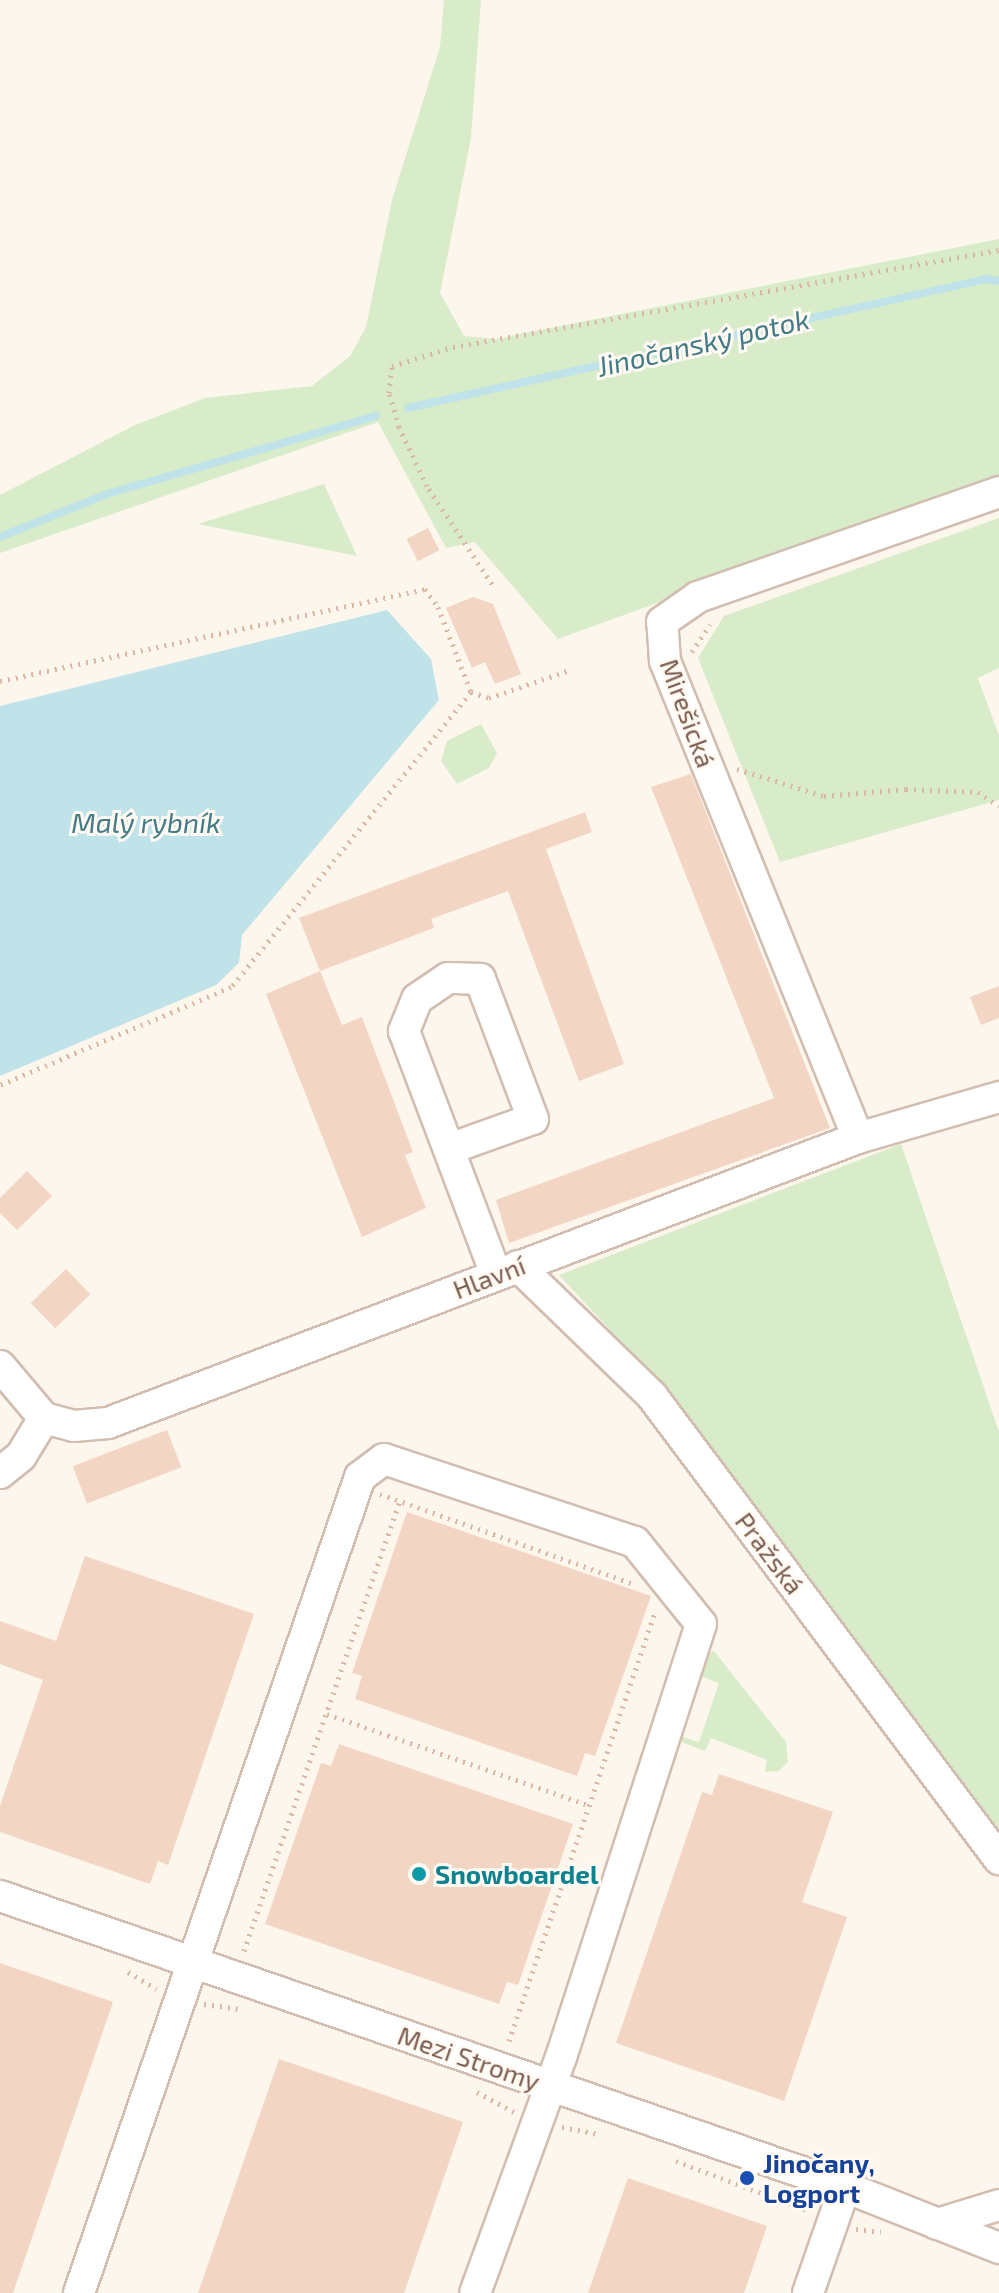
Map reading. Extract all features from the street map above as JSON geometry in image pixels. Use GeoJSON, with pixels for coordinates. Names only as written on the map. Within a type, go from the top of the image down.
{"type":"FeatureCollection","features":[{"type":"Feature","properties":{"kind":"street","name":"Mirešická"},"geometry":{"type":"LineString","coordinates":[[858,1138],[716,757],[665,661],[662,622],[698,597],[999,492]]}},
{"type":"Feature","properties":{"kind":"street"},"geometry":{"type":"LineString","coordinates":[[449,1149],[533,1119],[480,979],[448,978],[417,999],[404,1031],[449,1149],[507,1270]]}},
{"type":"Feature","properties":{"kind":"street","name":"Hlavní"},"geometry":{"type":"LineString","coordinates":[[44,1418],[74,1426],[108,1423],[858,1138],[999,1097]]}},
{"type":"Feature","properties":{"kind":"street","name":"Pražská"},"geometry":{"type":"LineString","coordinates":[[507,1270],[652,1396],[999,1859]]}},
{"type":"Feature","properties":{"kind":"street"},"geometry":{"type":"LineString","coordinates":[[0,1366],[27,1405],[44,1418],[21,1456],[0,1473]]}},
{"type":"Feature","properties":{"kind":"street"},"geometry":{"type":"LineString","coordinates":[[79,2293],[357,1485],[370,1464],[398,1461],[635,1542],[701,1624],[550,2085],[475,2293]]}},
{"type":"Feature","properties":{"kind":"street","name":"Mezi Stromy"},"geometry":{"type":"LineString","coordinates":[[0,1896],[845,2187],[999,2248]]}},
{"type":"Feature","properties":{"kind":"street"},"geometry":{"type":"LineString","coordinates":[[808,2293],[845,2187]]}},
{"type":"Feature","properties":{"kind":"street"},"geometry":{"type":"LineString","coordinates":[[937,2224],[999,2205]]}},
{"type":"Feature","properties":{"kind":"path"},"geometry":{"type":"LineString","coordinates":[[492,584],[427,486],[399,427],[389,393],[392,366],[453,347],[999,250]]}},
{"type":"Feature","properties":{"kind":"path"},"geometry":{"type":"LineString","coordinates":[[0,681],[425,589],[438,607],[471,692]]}},
{"type":"Feature","properties":{"kind":"path"},"geometry":{"type":"LineString","coordinates":[[695,669],[690,655],[718,611]]}},
{"type":"Feature","properties":{"kind":"path"},"geometry":{"type":"LineString","coordinates":[[471,692],[489,698],[570,670]]}},
{"type":"Feature","properties":{"kind":"path"},"geometry":{"type":"LineString","coordinates":[[0,1085],[231,987],[471,692]]}},
{"type":"Feature","properties":{"kind":"path"},"geometry":{"type":"LineString","coordinates":[[716,757],[734,768],[824,796],[906,789],[978,792],[999,806]]}},
{"type":"Feature","properties":{"kind":"path"},"geometry":{"type":"LineString","coordinates":[[716,757],[734,768],[740,783]]}},
{"type":"Feature","properties":{"kind":"path"},"geometry":{"type":"LineString","coordinates":[[357,1485],[638,1585]]}},
{"type":"Feature","properties":{"kind":"path"},"geometry":{"type":"LineString","coordinates":[[244,1951],[400,1501]]}},
{"type":"Feature","properties":{"kind":"path"},"geometry":{"type":"LineString","coordinates":[[509,2041],[660,1598]]}},
{"type":"Feature","properties":{"kind":"path"},"geometry":{"type":"LineString","coordinates":[[327,1714],[589,1805]]}},
{"type":"Feature","properties":{"kind":"path"},"geometry":{"type":"LineString","coordinates":[[562,2127],[609,2137]]}},
{"type":"Feature","properties":{"kind":"path"},"geometry":{"type":"LineString","coordinates":[[672,2160],[798,2207]]}},
{"type":"Feature","properties":{"kind":"green space"},"geometry":{"type":"Polygon","coordinates":[[[444,0],[481,0],[471,138],[440,293],[464,336],[496,339],[999,239],[999,479],[558,639],[475,542],[446,548],[378,422],[0,553],[0,495],[135,425],[205,398],[312,386],[350,356],[366,327],[392,200],[440,47],[444,0]]]}},
{"type":"Feature","properties":{"kind":"green space"},"geometry":{"type":"Polygon","coordinates":[[[324,484],[357,556],[198,524],[324,484]]]}},
{"type":"Feature","properties":{"kind":"green space"},"geometry":{"type":"Polygon","coordinates":[[[999,518],[999,668],[978,678],[999,736],[999,800],[780,862],[698,658],[724,616],[999,518]]]}},
{"type":"Feature","properties":{"kind":"green space"},"geometry":{"type":"Polygon","coordinates":[[[481,724],[497,753],[489,768],[457,784],[441,761],[447,741],[481,724]]]}},
{"type":"Feature","properties":{"kind":"green space"},"geometry":{"type":"Polygon","coordinates":[[[901,1144],[999,1432],[999,1830],[664,1388],[559,1275],[901,1144]]]}},
{"type":"Feature","properties":{"kind":"green space"},"geometry":{"type":"Polygon","coordinates":[[[714,1651],[786,1742],[788,1762],[779,1771],[765,1772],[767,1760],[711,1738],[705,1751],[679,1741],[680,1736],[699,1742],[719,1683],[700,1676],[706,1655],[714,1651]]]}},
{"type":"Feature","properties":{"kind":"water","name":"Malý rybník"},"geometry":{"type":"Polygon","coordinates":[[[387,610],[431,659],[439,700],[242,935],[239,963],[216,985],[0,1076],[0,706],[387,610]]]}},
{"type":"Feature","properties":{"kind":"building"},"geometry":{"type":"Polygon","coordinates":[[[428,528],[439,550],[418,561],[407,539],[428,528]]]}},
{"type":"Feature","properties":{"kind":"building"},"geometry":{"type":"Polygon","coordinates":[[[473,597],[493,604],[521,674],[495,684],[485,662],[472,668],[446,608],[473,597]]]}},
{"type":"Feature","properties":{"kind":"building"},"geometry":{"type":"Polygon","coordinates":[[[691,774],[830,1128],[509,1243],[496,1200],[774,1098],[651,787],[691,774]]]}},
{"type":"Feature","properties":{"kind":"building"},"geometry":{"type":"Polygon","coordinates":[[[585,812],[592,832],[546,849],[624,1064],[579,1081],[508,891],[431,919],[434,928],[320,971],[299,918],[585,812]]]}},
{"type":"Feature","properties":{"kind":"building"},"geometry":{"type":"Polygon","coordinates":[[[320,971],[342,1025],[362,1017],[413,1152],[405,1155],[426,1208],[362,1237],[266,994],[320,971]]]}},
{"type":"Feature","properties":{"kind":"building"},"geometry":{"type":"Polygon","coordinates":[[[999,986],[999,1018],[981,1025],[970,997],[999,986]]]}},
{"type":"Feature","properties":{"kind":"building"},"geometry":{"type":"Polygon","coordinates":[[[27,1171],[52,1196],[17,1230],[0,1213],[0,1198],[27,1171]]]}},
{"type":"Feature","properties":{"kind":"building"},"geometry":{"type":"Polygon","coordinates":[[[66,1269],[90,1294],[55,1328],[31,1303],[66,1269]]]}},
{"type":"Feature","properties":{"kind":"building"},"geometry":{"type":"Polygon","coordinates":[[[167,1430],[181,1467],[87,1504],[73,1466],[167,1430]]]}},
{"type":"Feature","properties":{"kind":"building"},"geometry":{"type":"Polygon","coordinates":[[[407,1512],[651,1596],[595,1756],[585,1753],[577,1776],[355,1699],[362,1676],[352,1673],[407,1512]]]}},
{"type":"Feature","properties":{"kind":"building"},"geometry":{"type":"Polygon","coordinates":[[[85,1556],[254,1614],[168,1865],[158,1861],[150,1884],[0,1832],[0,1806],[43,1680],[0,1664],[0,1621],[56,1641],[85,1556]]]}},
{"type":"Feature","properties":{"kind":"building","name":"Snowboardel"},"geometry":{"type":"Polygon","coordinates":[[[339,1744],[573,1824],[518,1985],[507,1982],[499,2004],[265,1924],[321,1763],[331,1766],[339,1744]]]}},
{"type":"Feature","properties":{"kind":"building"},"geometry":{"type":"Polygon","coordinates":[[[719,1774],[833,1812],[802,1902],[847,1917],[784,2101],[616,2043],[702,1792],[712,1795],[719,1774]]]}},
{"type":"Feature","properties":{"kind":"building"},"geometry":{"type":"Polygon","coordinates":[[[0,1963],[113,2002],[13,2293],[0,2293],[0,1963]]]}},
{"type":"Feature","properties":{"kind":"building"},"geometry":{"type":"Polygon","coordinates":[[[279,2059],[463,2122],[404,2293],[198,2293],[279,2059]]]}},
{"type":"Feature","properties":{"kind":"building"},"geometry":{"type":"Polygon","coordinates":[[[628,2178],[767,2226],[744,2293],[588,2293],[628,2178]]]}},
{"type":"Feature","properties":{"kind":"waterway","name":"Jinočanský potok"},"geometry":{"type":"LineString","coordinates":[[408,408],[986,279],[999,281]]}},
{"type":"Feature","properties":{"kind":"waterway","name":"Jinočanský potok"},"geometry":{"type":"LineString","coordinates":[[0,537],[107,494],[376,416]]}},
{"type":"Feature","properties":{"kind":"place","name":"Snowboardel"},"geometry":{"type":"Point","coordinates":[419,1874]}},
{"type":"Feature","properties":{"kind":"place","name":"Jinočany, Logport"},"geometry":{"type":"Point","coordinates":[747,2178]}}]}
